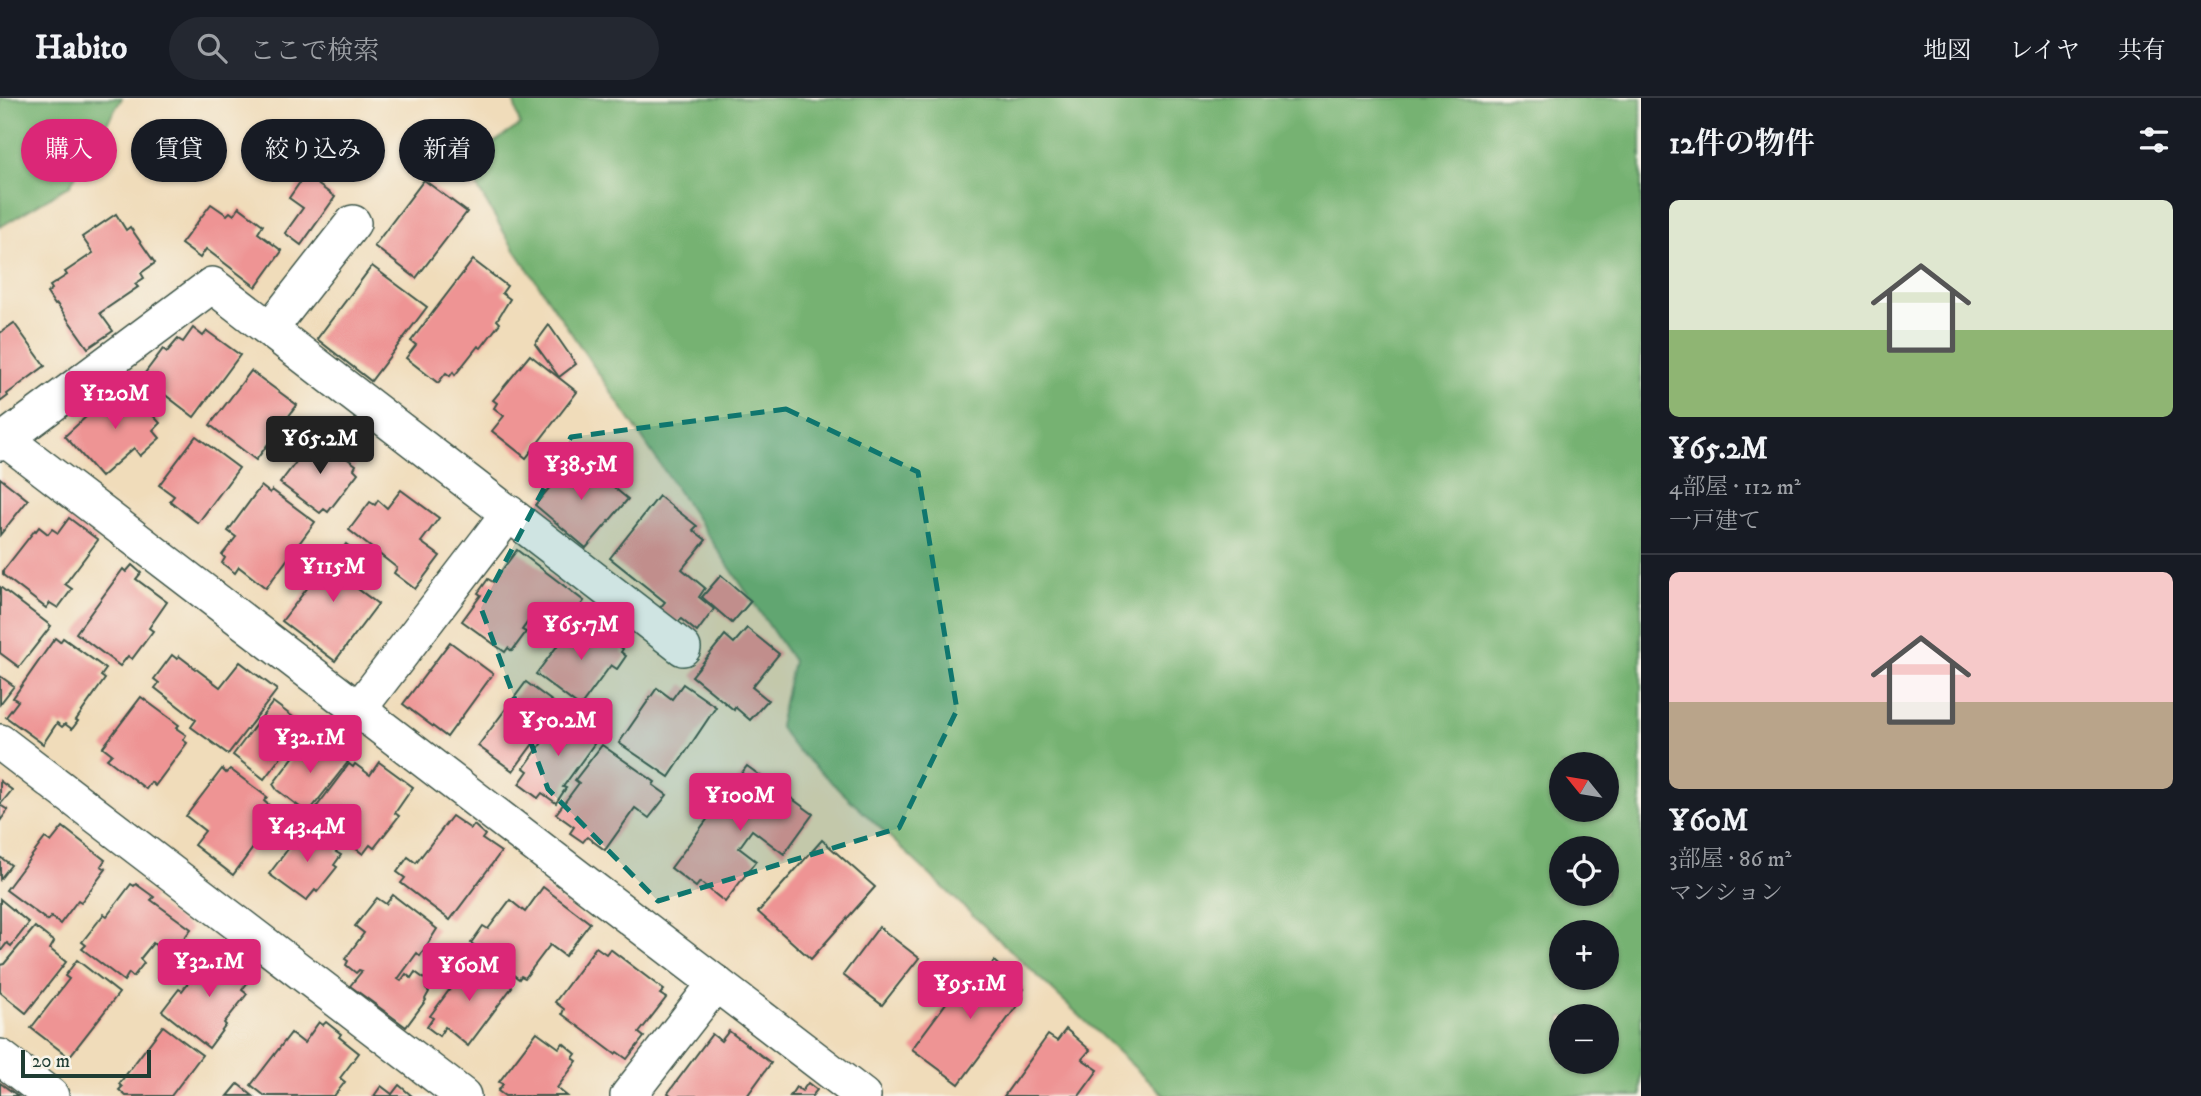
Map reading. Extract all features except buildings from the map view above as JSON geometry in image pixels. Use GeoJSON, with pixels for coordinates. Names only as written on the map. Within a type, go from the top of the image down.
{"type":"FeatureCollection","features":[{"type":"Feature","properties":{"kind":"street"},"geometry":{"type":"LineString","coordinates":[[270,330],[353,223]]}},
{"type":"Feature","properties":{"kind":"street"},"geometry":{"type":"LineString","coordinates":[[683,648],[212,285],[3,441],[863,1096]]}},
{"type":"Feature","properties":{"kind":"street"},"geometry":{"type":"LineString","coordinates":[[358,710],[509,513]]}},
{"type":"Feature","properties":{"kind":"street"},"geometry":{"type":"LineString","coordinates":[[0,742],[463,1096]]}},
{"type":"Feature","properties":{"kind":"street"},"geometry":{"type":"LineString","coordinates":[[628,1096],[716,983]]}},
{"type":"Feature","properties":{"kind":"street"},"geometry":{"type":"LineString","coordinates":[[0,1057],[51,1096]]}},
{"type":"Feature","properties":{"kind":"highlighted area"},"geometry":{"type":"Polygon","coordinates":[[[786,409],[918,472],[957,710],[899,828],[658,901],[548,789],[481,608],[571,437],[786,409]]]}},
{"type":"Feature","properties":{"kind":"green space"},"geometry":{"type":"Polygon","coordinates":[[[0,98],[122,98],[109,119],[21,119],[21,182],[72,182],[0,227],[0,98]]]}},
{"type":"Feature","properties":{"kind":"green space"},"geometry":{"type":"Polygon","coordinates":[[[513,98],[1641,98],[1641,1096],[1165,1096],[792,745],[779,726],[793,661],[509,241],[474,182],[495,182],[495,142],[520,125],[513,98]]]}}]}
